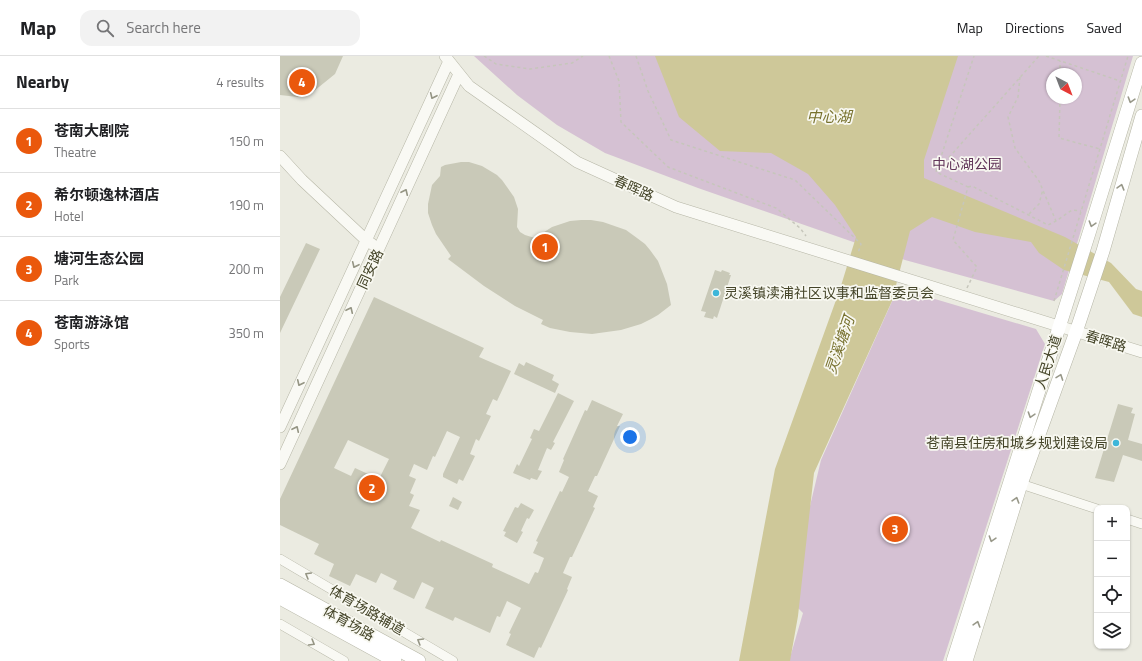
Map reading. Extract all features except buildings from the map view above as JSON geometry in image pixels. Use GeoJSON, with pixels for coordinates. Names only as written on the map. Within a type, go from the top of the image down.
{"type":"FeatureCollection","features":[{"type":"Feature","properties":{"kind":"main road","name":"人民大道"},"geometry":{"type":"LineString","coordinates":[[966,661],[1068,329],[1093,222],[1142,63]]}},
{"type":"Feature","properties":{"kind":"main road","name":"人民大道"},"geometry":{"type":"LineString","coordinates":[[953,661],[1068,329],[1103,251],[1142,116]]}},
{"type":"Feature","properties":{"kind":"main road","name":"体育场路"},"geometry":{"type":"LineString","coordinates":[[280,585],[419,661]]}},
{"type":"Feature","properties":{"kind":"main road","name":"体育场路"},"geometry":{"type":"LineString","coordinates":[[280,598],[395,661]]}},
{"type":"Feature","properties":{"kind":"street","name":"春晖路"},"geometry":{"type":"LineString","coordinates":[[447,58],[469,86],[577,162],[676,207],[1142,352]]}},
{"type":"Feature","properties":{"kind":"street","name":"同安路"},"geometry":{"type":"LineString","coordinates":[[280,427],[366,240],[447,58]]}},
{"type":"Feature","properties":{"kind":"street","name":"同安路"},"geometry":{"type":"LineString","coordinates":[[280,464],[459,74]]}},
{"type":"Feature","properties":{"kind":"street"},"geometry":{"type":"LineString","coordinates":[[280,156],[302,180],[366,240],[379,249]]}},
{"type":"Feature","properties":{"kind":"street"},"geometry":{"type":"LineString","coordinates":[[1021,484],[1094,508]]}},
{"type":"Feature","properties":{"kind":"street"},"geometry":{"type":"LineString","coordinates":[[1130,520],[1142,524]]}},
{"type":"Feature","properties":{"kind":"street","name":"体育场路辅道"},"geometry":{"type":"LineString","coordinates":[[280,559],[453,661]]}},
{"type":"Feature","properties":{"kind":"street"},"geometry":{"type":"LineString","coordinates":[[280,624],[344,661]]}},
{"type":"Feature","properties":{"kind":"path"},"geometry":{"type":"LineString","coordinates":[[484,56],[496,64],[530,69],[572,63],[583,56]]}},
{"type":"Feature","properties":{"kind":"path"},"geometry":{"type":"LineString","coordinates":[[609,56],[619,82],[621,122],[668,167],[776,208],[800,228],[815,250]]}},
{"type":"Feature","properties":{"kind":"path"},"geometry":{"type":"LineString","coordinates":[[636,56],[648,90],[671,140],[795,180],[861,244],[855,263]]}},
{"type":"Feature","properties":{"kind":"path"},"geometry":{"type":"LineString","coordinates":[[936,172],[974,56]]}},
{"type":"Feature","properties":{"kind":"path"},"geometry":{"type":"LineString","coordinates":[[936,172],[1039,56]]}},
{"type":"Feature","properties":{"kind":"path"},"geometry":{"type":"LineString","coordinates":[[1046,56],[1120,81]]}},
{"type":"Feature","properties":{"kind":"path"},"geometry":{"type":"LineString","coordinates":[[1054,300],[1128,56]]}},
{"type":"Feature","properties":{"kind":"path"},"geometry":{"type":"LineString","coordinates":[[1060,61],[1060,68]]}},
{"type":"Feature","properties":{"kind":"path"},"geometry":{"type":"LineString","coordinates":[[1020,77],[1018,97],[1008,117],[1015,148],[1039,181],[1056,221]]}},
{"type":"Feature","properties":{"kind":"path"},"geometry":{"type":"LineString","coordinates":[[1060,104],[1059,138],[1100,149]]}},
{"type":"Feature","properties":{"kind":"path"},"geometry":{"type":"LineString","coordinates":[[936,172],[968,187],[972,186],[1048,225],[1072,210],[1081,211]]}},
{"type":"Feature","properties":{"kind":"path"},"geometry":{"type":"LineString","coordinates":[[962,296],[977,267],[953,240],[968,187]]}},
{"type":"Feature","properties":{"kind":"path"},"geometry":{"type":"LineString","coordinates":[[1028,215],[1039,204],[1042,189]]}},
{"type":"Feature","properties":{"kind":"green space","name":"中心湖公园"},"geometry":{"type":"Polygon","coordinates":[[[474,56],[1133,56],[1062,294],[1054,301],[905,260],[698,188],[605,153],[557,125],[517,95],[474,56]]]}},
{"type":"Feature","properties":{"kind":"green space"},"geometry":{"type":"Polygon","coordinates":[[[898,288],[1036,329],[1045,344],[943,661],[789,661],[803,613],[788,598],[821,460],[898,288]]]}},
{"type":"Feature","properties":{"kind":"water"},"geometry":{"type":"Polygon","coordinates":[[[655,56],[958,56],[924,160],[924,178],[1065,237],[1111,263],[1136,289],[1142,291],[1142,317],[1133,314],[1109,282],[1064,270],[1039,253],[1031,242],[975,232],[932,217],[910,231],[892,301],[814,473],[798,616],[790,661],[739,661],[775,469],[840,289],[856,237],[835,205],[808,174],[771,153],[720,151],[679,117],[655,56]]]}},
{"type":"Feature","properties":{"kind":"place","name":"苍南游泳馆"},"geometry":{"type":"Point","coordinates":[302,82]}},
{"type":"Feature","properties":{"kind":"place","name":"苍南大剧院"},"geometry":{"type":"Point","coordinates":[545,247]}},
{"type":"Feature","properties":{"kind":"place","name":"灵溪镇渎浦社区议事和监督委员会"},"geometry":{"type":"Point","coordinates":[716,293]}},
{"type":"Feature","properties":{"kind":"place","name":"苍南县住房和城乡规划建设局"},"geometry":{"type":"Point","coordinates":[1116,443]}},
{"type":"Feature","properties":{"kind":"place","name":"希尔顿逸林酒店"},"geometry":{"type":"Point","coordinates":[372,488]}},
{"type":"Feature","properties":{"kind":"place","name":"塘河生态公园"},"geometry":{"type":"Point","coordinates":[895,529]}},
{"type":"Feature","properties":{"kind":"water label","name":"中心湖"},"geometry":{"type":"Point","coordinates":[829,117]}},
{"type":"Feature","properties":{"kind":"water label","name":"灵溪塘河"},"geometry":{"type":"Point","coordinates":[840,345]}}]}
